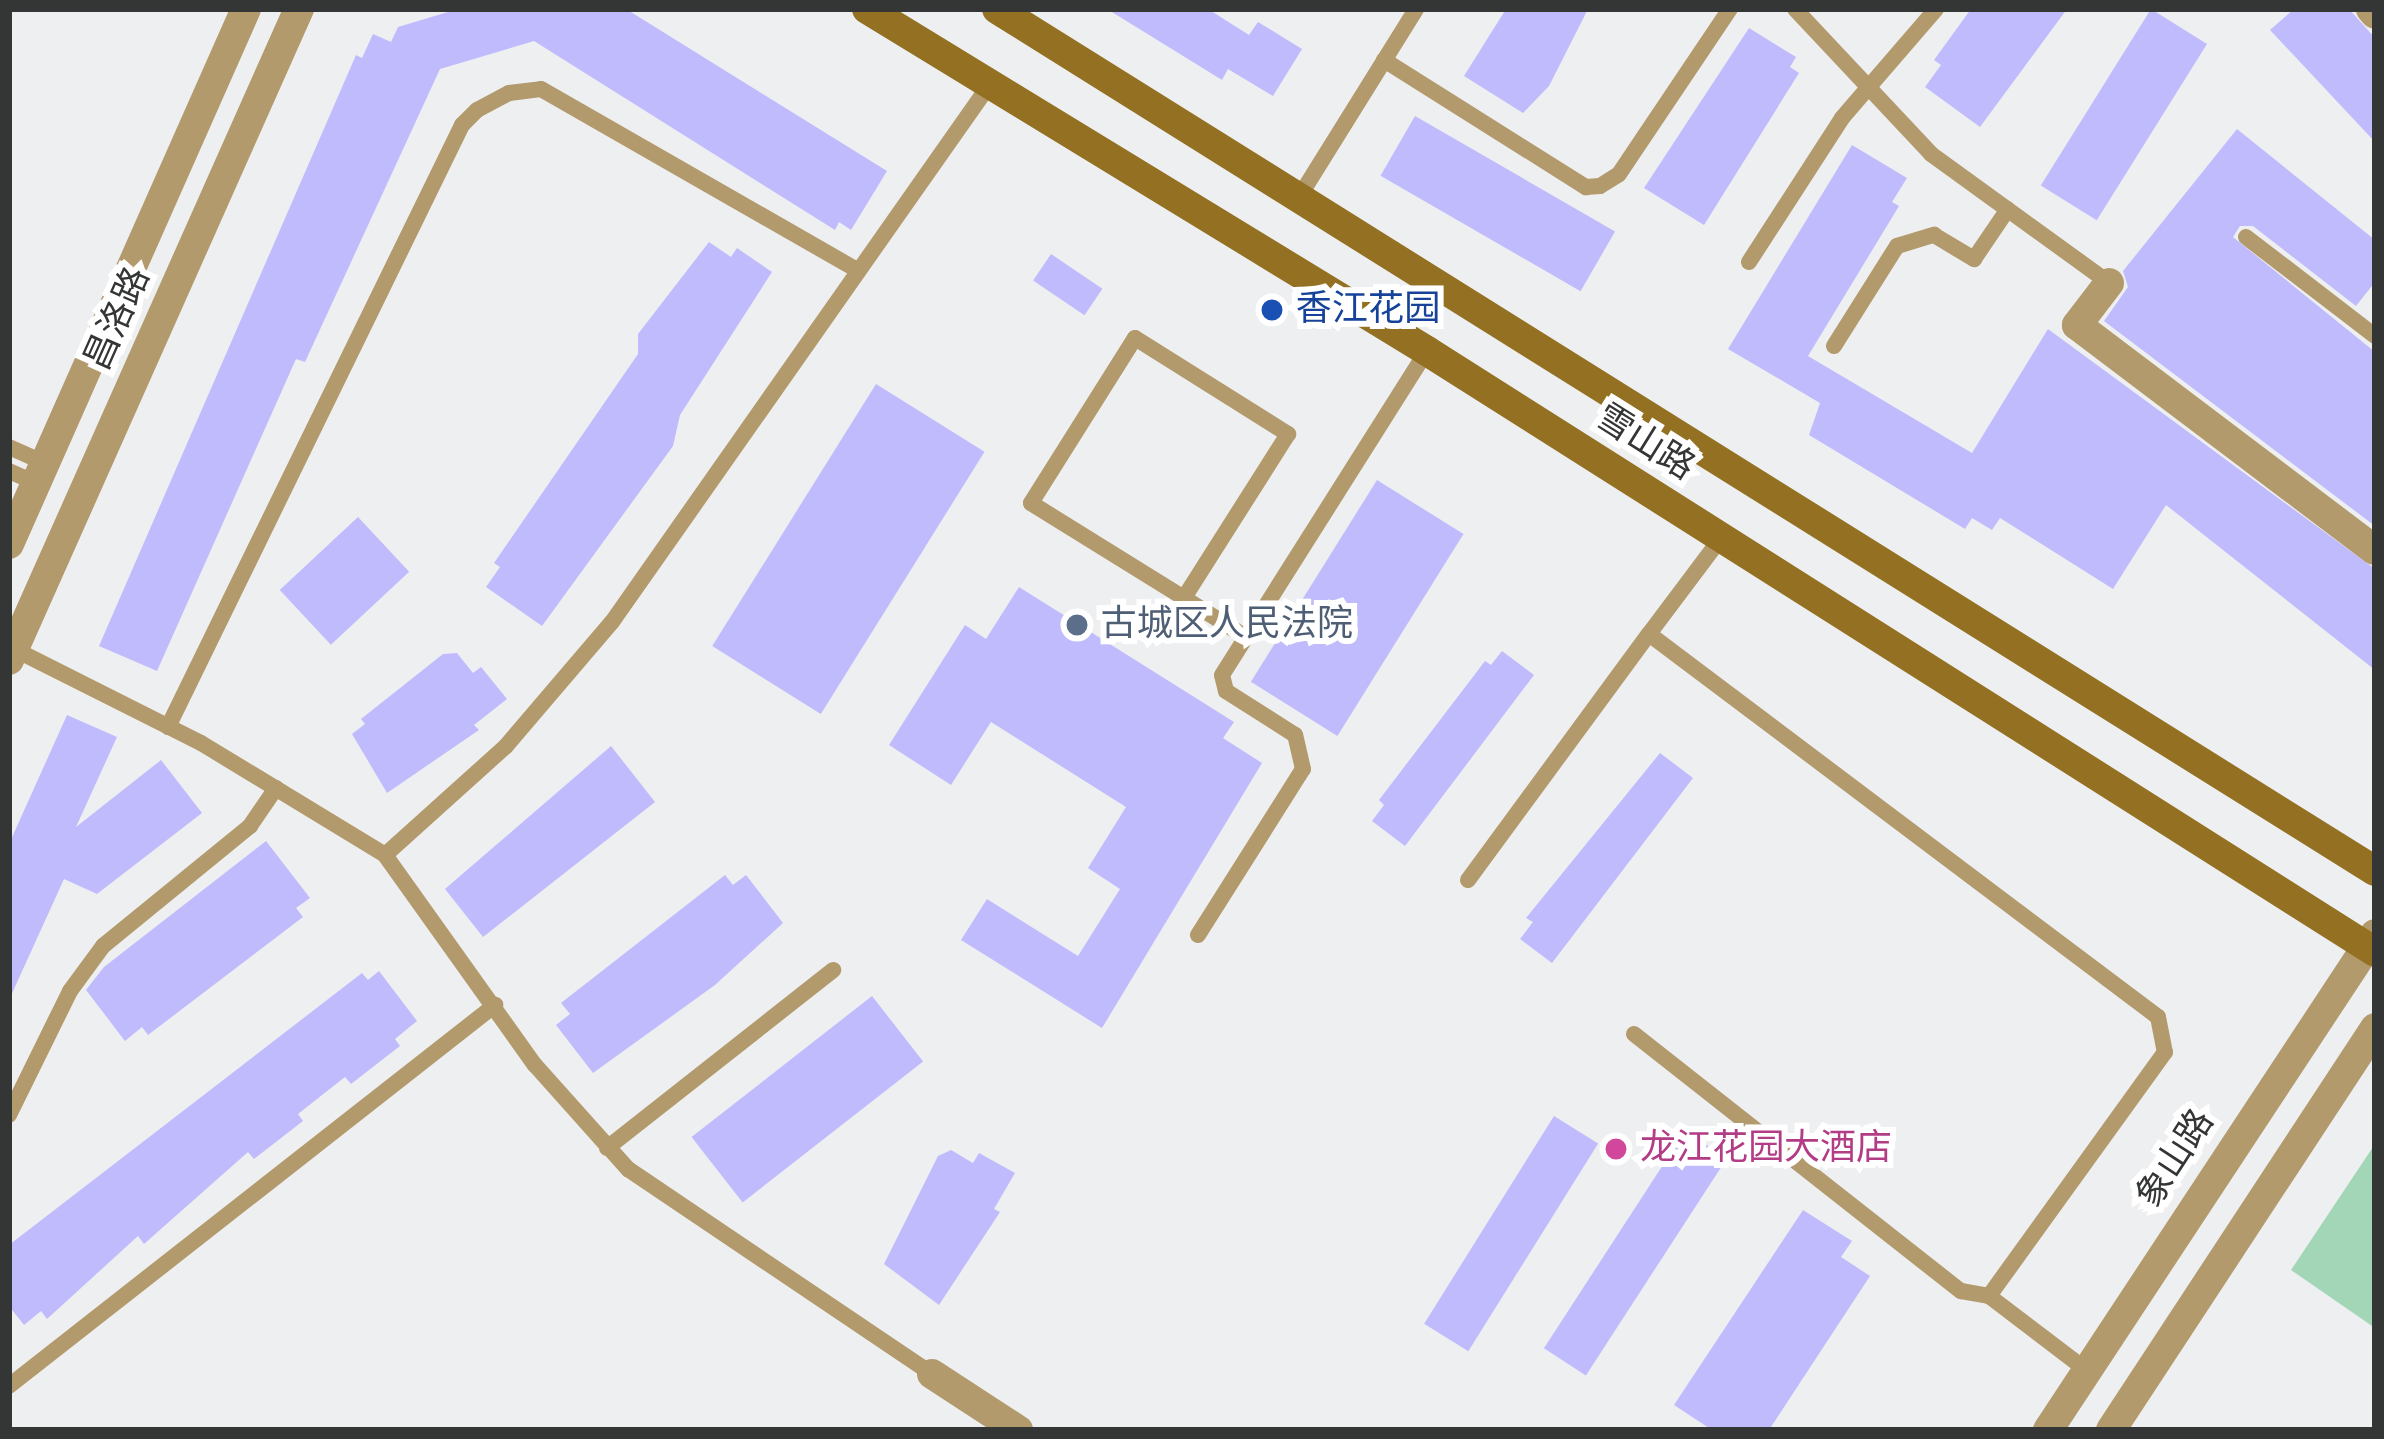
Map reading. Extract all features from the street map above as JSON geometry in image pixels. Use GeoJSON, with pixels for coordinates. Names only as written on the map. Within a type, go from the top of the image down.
{"type":"FeatureCollection","features":[{"type":"Feature","properties":{"kind":"main road","name":"雪山路"},"geometry":{"type":"LineString","coordinates":[[868,9],[1426,351],[2372,944]]}},
{"type":"Feature","properties":{"kind":"main road","name":"雪山路"},"geometry":{"type":"LineString","coordinates":[[998,9],[1300,194],[2375,872]]}},
{"type":"Feature","properties":{"kind":"street","name":"昌洛路"},"geometry":{"type":"LineString","coordinates":[[9,544],[30,473],[246,9]]}},
{"type":"Feature","properties":{"kind":"street","name":"昌洛路"},"geometry":{"type":"LineString","coordinates":[[11,655],[299,9]]}},
{"type":"Feature","properties":{"kind":"street"},"geometry":{"type":"LineString","coordinates":[[2109,283],[2077,325],[2375,550]]}},
{"type":"Feature","properties":{"kind":"street","name":"象山路"},"geometry":{"type":"LineString","coordinates":[[2048,1430],[2372,944]]}},
{"type":"Feature","properties":{"kind":"street"},"geometry":{"type":"LineString","coordinates":[[2111,1430],[2375,1028]]}},
{"type":"Feature","properties":{"kind":"street"},"geometry":{"type":"LineString","coordinates":[[932,1374],[1018,1430]]}},
{"type":"Feature","properties":{"kind":"lane"},"geometry":{"type":"LineString","coordinates":[[1300,194],[1416,9]]}},
{"type":"Feature","properties":{"kind":"lane"},"geometry":{"type":"LineString","coordinates":[[1384,60],[1586,187],[1600,186],[1619,174],[1730,9]]}},
{"type":"Feature","properties":{"kind":"lane"},"geometry":{"type":"LineString","coordinates":[[1795,9],[1931,154],[2109,283]]}},
{"type":"Feature","properties":{"kind":"lane"},"geometry":{"type":"LineString","coordinates":[[1749,262],[1842,118],[1936,9]]}},
{"type":"Feature","properties":{"kind":"lane"},"geometry":{"type":"LineString","coordinates":[[385,855],[561,686],[991,84]]}},
{"type":"Feature","properties":{"kind":"lane"},"geometry":{"type":"LineString","coordinates":[[168,727],[462,125],[477,110],[509,93],[541,89],[859,271]]}},
{"type":"Feature","properties":{"kind":"lane"},"geometry":{"type":"LineString","coordinates":[[1834,346],[1897,246],[1934,235],[1974,259],[2008,209]]}},
{"type":"Feature","properties":{"kind":"lane"},"geometry":{"type":"LineString","coordinates":[[2246,237],[2375,336]]}},
{"type":"Feature","properties":{"kind":"lane"},"geometry":{"type":"LineString","coordinates":[[1184,598],[1288,434],[1135,338],[1031,502],[1246,637]]}},
{"type":"Feature","properties":{"kind":"lane"},"geometry":{"type":"LineString","coordinates":[[1198,934],[1303,769],[1295,735],[1226,691],[1222,675],[1426,351]]}},
{"type":"Feature","properties":{"kind":"lane"},"geometry":{"type":"LineString","coordinates":[[9,447],[30,473]]}},
{"type":"Feature","properties":{"kind":"lane"},"geometry":{"type":"LineString","coordinates":[[1468,880],[1720,538]]}},
{"type":"Feature","properties":{"kind":"lane"},"geometry":{"type":"LineString","coordinates":[[1648,634],[2158,1017],[2165,1052],[1989,1296]]}},
{"type":"Feature","properties":{"kind":"lane"},"geometry":{"type":"LineString","coordinates":[[11,655],[168,727],[385,855],[607,1148],[657,1193],[932,1374]]}},
{"type":"Feature","properties":{"kind":"lane"},"geometry":{"type":"LineString","coordinates":[[9,1115],[81,973],[250,826],[276,788]]}},
{"type":"Feature","properties":{"kind":"lane"},"geometry":{"type":"LineString","coordinates":[[607,1148],[833,970]]}},
{"type":"Feature","properties":{"kind":"lane"},"geometry":{"type":"LineString","coordinates":[[9,1386],[495,1005]]}},
{"type":"Feature","properties":{"kind":"lane"},"geometry":{"type":"LineString","coordinates":[[1634,1034],[1960,1291],[1989,1296],[2086,1370]]}},
{"type":"Feature","properties":{"kind":"green space"},"geometry":{"type":"Polygon","coordinates":[[[2375,1144],[2375,1328],[2291,1270],[2375,1144]]]}},
{"type":"Feature","properties":{"kind":"building"},"geometry":{"type":"Polygon","coordinates":[[[458,9],[626,9],[887,171],[851,230],[839,222],[835,230],[534,41],[440,69],[305,362],[296,359],[157,671],[99,646],[356,55],[362,58],[373,34],[391,42],[398,27],[458,9]]]}},
{"type":"Feature","properties":{"kind":"building"},"geometry":{"type":"Polygon","coordinates":[[[1107,9],[1208,9],[1249,35],[1258,22],[1302,49],[1273,96],[1228,69],[1222,80],[1107,9]]]}},
{"type":"Feature","properties":{"kind":"building"},"geometry":{"type":"Polygon","coordinates":[[[1506,9],[1588,9],[1549,86],[1523,113],[1464,76],[1506,9]]]}},
{"type":"Feature","properties":{"kind":"building"},"geometry":{"type":"Polygon","coordinates":[[[1971,9],[2067,9],[1980,127],[1925,87],[1941,65],[1934,60],[1971,9]]]}},
{"type":"Feature","properties":{"kind":"building"},"geometry":{"type":"Polygon","coordinates":[[[2151,9],[2207,44],[2097,220],[2041,185],[2151,9]]]}},
{"type":"Feature","properties":{"kind":"building"},"geometry":{"type":"Polygon","coordinates":[[[2294,9],[2349,9],[2375,38],[2375,142],[2270,30],[2294,9]]]}},
{"type":"Feature","properties":{"kind":"building"},"geometry":{"type":"Polygon","coordinates":[[[1749,28],[1796,57],[1790,67],[1799,73],[1704,225],[1644,188],[1749,28]]]}},
{"type":"Feature","properties":{"kind":"building"},"geometry":{"type":"Polygon","coordinates":[[[1415,116],[1615,232],[1581,291],[1380,176],[1415,116]]]}},
{"type":"Feature","properties":{"kind":"building"},"geometry":{"type":"Polygon","coordinates":[[[2237,129],[2375,240],[2375,282],[2356,306],[2253,226],[2240,226],[2233,237],[2375,352],[2375,526],[2104,321],[2128,287],[2123,271],[2237,129]]]}},
{"type":"Feature","properties":{"kind":"building"},"geometry":{"type":"Polygon","coordinates":[[[1852,145],[1907,178],[1892,202],[1899,206],[1808,356],[1972,453],[2048,329],[2375,569],[2375,670],[2166,505],[2113,589],[2000,518],[1992,530],[1972,518],[1965,529],[1809,435],[1820,403],[1728,349],[1852,145]]]}},
{"type":"Feature","properties":{"kind":"building"},"geometry":{"type":"Polygon","coordinates":[[[709,242],[731,257],[737,248],[772,272],[680,415],[673,446],[542,626],[486,587],[500,567],[494,563],[638,354],[638,334],[709,242]]]}},
{"type":"Feature","properties":{"kind":"building"},"geometry":{"type":"Polygon","coordinates":[[[1051,254],[1102,289],[1085,315],[1033,281],[1051,254]]]}},
{"type":"Feature","properties":{"kind":"building"},"geometry":{"type":"Polygon","coordinates":[[[876,384],[985,452],[821,714],[712,646],[876,384]]]}},
{"type":"Feature","properties":{"kind":"building"},"geometry":{"type":"Polygon","coordinates":[[[1377,480],[1464,534],[1337,736],[1251,682],[1377,480]]]}},
{"type":"Feature","properties":{"kind":"building"},"geometry":{"type":"Polygon","coordinates":[[[358,517],[409,572],[331,645],[280,590],[358,517]]]}},
{"type":"Feature","properties":{"kind":"building"},"geometry":{"type":"Polygon","coordinates":[[[1019,587],[1234,722],[1223,738],[1262,763],[1102,1028],[961,940],[987,899],[1078,956],[1120,889],[1088,868],[1126,807],[991,722],[951,785],[889,745],[965,625],[986,639],[1019,587]]]}},
{"type":"Feature","properties":{"kind":"building"},"geometry":{"type":"Polygon","coordinates":[[[1502,651],[1534,675],[1405,846],[1372,821],[1384,805],[1379,800],[1485,661],[1491,665],[1502,651]]]}},
{"type":"Feature","properties":{"kind":"building"},"geometry":{"type":"Polygon","coordinates":[[[457,653],[473,673],[481,667],[507,699],[474,725],[479,730],[387,793],[352,734],[365,724],[361,719],[443,654],[457,653]]]}},
{"type":"Feature","properties":{"kind":"building"},"geometry":{"type":"Polygon","coordinates":[[[67,715],[117,737],[76,827],[161,760],[202,813],[97,894],[64,879],[9,1000],[9,844],[67,715]]]}},
{"type":"Feature","properties":{"kind":"building"},"geometry":{"type":"Polygon","coordinates":[[[611,746],[655,802],[483,937],[445,889],[611,746]]]}},
{"type":"Feature","properties":{"kind":"building"},"geometry":{"type":"Polygon","coordinates":[[[1660,753],[1693,778],[1552,963],[1520,939],[1533,922],[1526,918],[1660,753]]]}},
{"type":"Feature","properties":{"kind":"building"},"geometry":{"type":"Polygon","coordinates":[[[266,841],[310,898],[296,908],[303,917],[148,1035],[142,1027],[125,1041],[86,990],[104,967],[266,841]]]}},
{"type":"Feature","properties":{"kind":"building"},"geometry":{"type":"Polygon","coordinates":[[[725,875],[733,885],[746,875],[783,923],[715,985],[593,1073],[556,1025],[570,1014],[561,1003],[725,875]]]}},
{"type":"Feature","properties":{"kind":"building"},"geometry":{"type":"Polygon","coordinates":[[[379,971],[417,1021],[395,1039],[400,1046],[351,1084],[345,1077],[298,1114],[303,1121],[254,1159],[248,1152],[144,1244],[138,1236],[47,1319],[41,1311],[24,1325],[9,1306],[9,1245],[362,973],[368,980],[379,971]]]}},
{"type":"Feature","properties":{"kind":"building"},"geometry":{"type":"Polygon","coordinates":[[[872,996],[923,1061],[743,1202],[692,1137],[872,996]]]}},
{"type":"Feature","properties":{"kind":"building"},"geometry":{"type":"Polygon","coordinates":[[[1554,1116],[1598,1144],[1468,1351],[1424,1324],[1554,1116]]]}},
{"type":"Feature","properties":{"kind":"building"},"geometry":{"type":"Polygon","coordinates":[[[1685,1131],[1727,1158],[1586,1375],[1544,1348],[1685,1131]]]}},
{"type":"Feature","properties":{"kind":"building"},"geometry":{"type":"Polygon","coordinates":[[[951,1150],[973,1163],[979,1153],[1015,1173],[994,1209],[1000,1212],[939,1305],[884,1264],[938,1156],[951,1150]]]}},
{"type":"Feature","properties":{"kind":"building"},"geometry":{"type":"Polygon","coordinates":[[[1803,1210],[1852,1241],[1841,1257],[1870,1276],[1769,1430],[1712,1430],[1674,1405],[1803,1210]]]}},
{"type":"Feature","properties":{"kind":"place","name":"香江花园"},"geometry":{"type":"Point","coordinates":[1272,310]}},
{"type":"Feature","properties":{"kind":"place","name":"古城区人民法院"},"geometry":{"type":"Point","coordinates":[1077,625]}},
{"type":"Feature","properties":{"kind":"place","name":"龙江花园大酒店"},"geometry":{"type":"Point","coordinates":[1616,1149]}}]}
